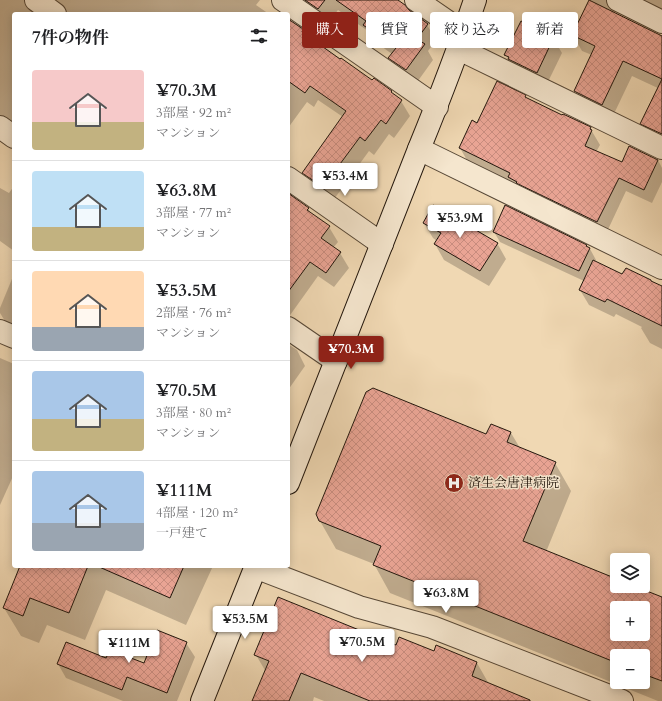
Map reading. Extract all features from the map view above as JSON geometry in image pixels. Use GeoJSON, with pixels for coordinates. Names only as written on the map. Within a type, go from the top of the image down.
{"type":"FeatureCollection","features":[{"type":"Feature","properties":{"kind":"street"},"geometry":{"type":"LineString","coordinates":[[36,0],[52,12]]}},
{"type":"Feature","properties":{"kind":"street"},"geometry":{"type":"LineString","coordinates":[[283,0],[437,107]]}},
{"type":"Feature","properties":{"kind":"street"},"geometry":{"type":"LineString","coordinates":[[416,0],[430,13]]}},
{"type":"Feature","properties":{"kind":"street"},"geometry":{"type":"LineString","coordinates":[[471,12],[475,0]]}},
{"type":"Feature","properties":{"kind":"street"},"geometry":{"type":"LineString","coordinates":[[618,0],[662,22]]}},
{"type":"Feature","properties":{"kind":"street"},"geometry":{"type":"LineString","coordinates":[[291,469],[336,361],[419,149],[437,107],[458,48]]}},
{"type":"Feature","properties":{"kind":"street"},"geometry":{"type":"LineString","coordinates":[[474,48],[662,148]]}},
{"type":"Feature","properties":{"kind":"street"},"geometry":{"type":"LineString","coordinates":[[0,127],[12,136]]}},
{"type":"Feature","properties":{"kind":"street"},"geometry":{"type":"LineString","coordinates":[[419,149],[662,268]]}},
{"type":"Feature","properties":{"kind":"street"},"geometry":{"type":"LineString","coordinates":[[290,179],[382,244]]}},
{"type":"Feature","properties":{"kind":"street"},"geometry":{"type":"LineString","coordinates":[[290,329],[336,361]]}},
{"type":"Feature","properties":{"kind":"street"},"geometry":{"type":"LineString","coordinates":[[0,331],[12,336]]}},
{"type":"Feature","properties":{"kind":"street"},"geometry":{"type":"LineString","coordinates":[[202,701],[256,568]]}},
{"type":"Feature","properties":{"kind":"street"},"geometry":{"type":"LineString","coordinates":[[259,568],[359,607],[432,627],[622,701]]}},
{"type":"Feature","properties":{"kind":"building"},"geometry":{"type":"Polygon","coordinates":[[[305,0],[325,0],[318,9],[305,0]]]}},
{"type":"Feature","properties":{"kind":"building"},"geometry":{"type":"Polygon","coordinates":[[[336,0],[398,0],[412,12],[366,12],[366,21],[358,15],[358,12],[353,12],[336,0]]]}},
{"type":"Feature","properties":{"kind":"building"},"geometry":{"type":"Polygon","coordinates":[[[589,0],[662,36],[662,79],[623,61],[602,105],[574,91],[595,46],[578,38],[578,23],[589,0]]]}},
{"type":"Feature","properties":{"kind":"building"},"geometry":{"type":"Polygon","coordinates":[[[290,20],[302,28],[302,48],[325,48],[372,80],[374,78],[402,100],[386,124],[381,120],[365,141],[360,137],[323,187],[302,173],[346,111],[310,86],[305,93],[290,82],[290,20]]]}},
{"type":"Feature","properties":{"kind":"building"},"geometry":{"type":"Polygon","coordinates":[[[422,20],[428,24],[422,32],[422,20]]]}},
{"type":"Feature","properties":{"kind":"building"},"geometry":{"type":"Polygon","coordinates":[[[521,21],[522,48],[549,48],[537,73],[508,59],[509,57],[504,55],[508,48],[514,48],[514,35],[521,21]]]}},
{"type":"Feature","properties":{"kind":"building"},"geometry":{"type":"Polygon","coordinates":[[[422,42],[425,44],[406,70],[388,58],[396,48],[422,48],[422,42]]]}},
{"type":"Feature","properties":{"kind":"building"},"geometry":{"type":"Polygon","coordinates":[[[662,79],[662,134],[640,124],[662,79]]]}},
{"type":"Feature","properties":{"kind":"building"},"geometry":{"type":"Polygon","coordinates":[[[497,81],[526,95],[525,97],[591,127],[590,129],[592,130],[585,146],[622,162],[629,146],[658,160],[644,190],[619,178],[597,222],[516,183],[517,182],[508,177],[510,173],[459,148],[472,120],[477,123],[497,81]]]}},
{"type":"Feature","properties":{"kind":"building"},"geometry":{"type":"Polygon","coordinates":[[[290,194],[309,208],[307,210],[330,226],[321,238],[341,252],[326,273],[310,262],[290,289],[290,194]]]}},
{"type":"Feature","properties":{"kind":"building"},"geometry":{"type":"Polygon","coordinates":[[[433,205],[498,243],[480,271],[434,244],[441,233],[423,223],[433,205]]]}},
{"type":"Feature","properties":{"kind":"building"},"geometry":{"type":"Polygon","coordinates":[[[505,205],[587,245],[586,246],[590,248],[579,271],[493,232],[505,205]]]}},
{"type":"Feature","properties":{"kind":"building"},"geometry":{"type":"Polygon","coordinates":[[[593,260],[622,274],[626,268],[662,286],[662,326],[607,299],[605,302],[579,290],[593,260]]]}},
{"type":"Feature","properties":{"kind":"building"},"geometry":{"type":"Polygon","coordinates":[[[373,388],[486,434],[491,424],[511,432],[507,442],[556,462],[523,541],[610,576],[610,593],[650,592],[662,597],[662,681],[650,677],[650,649],[610,649],[610,660],[373,565],[381,546],[319,521],[316,514],[366,392],[373,388]]]}},
{"type":"Feature","properties":{"kind":"building"},"geometry":{"type":"Polygon","coordinates":[[[19,568],[87,568],[69,613],[30,598],[23,616],[3,608],[19,568]]]}},
{"type":"Feature","properties":{"kind":"building"},"geometry":{"type":"Polygon","coordinates":[[[102,568],[183,568],[170,598],[102,568]]]}},
{"type":"Feature","properties":{"kind":"building"},"geometry":{"type":"Polygon","coordinates":[[[278,597],[396,645],[399,637],[434,651],[436,645],[477,662],[472,676],[530,701],[370,701],[301,673],[289,701],[252,701],[269,661],[254,655],[278,597]]]}},
{"type":"Feature","properties":{"kind":"building"},"geometry":{"type":"Polygon","coordinates":[[[157,630],[187,642],[167,693],[127,677],[122,690],[57,664],[66,642],[106,658],[110,650],[144,663],[157,630]]]}},
{"type":"Feature","properties":{"kind":"place","name":"済生会唐津病院"},"geometry":{"type":"Point","coordinates":[454,483]}}]}
